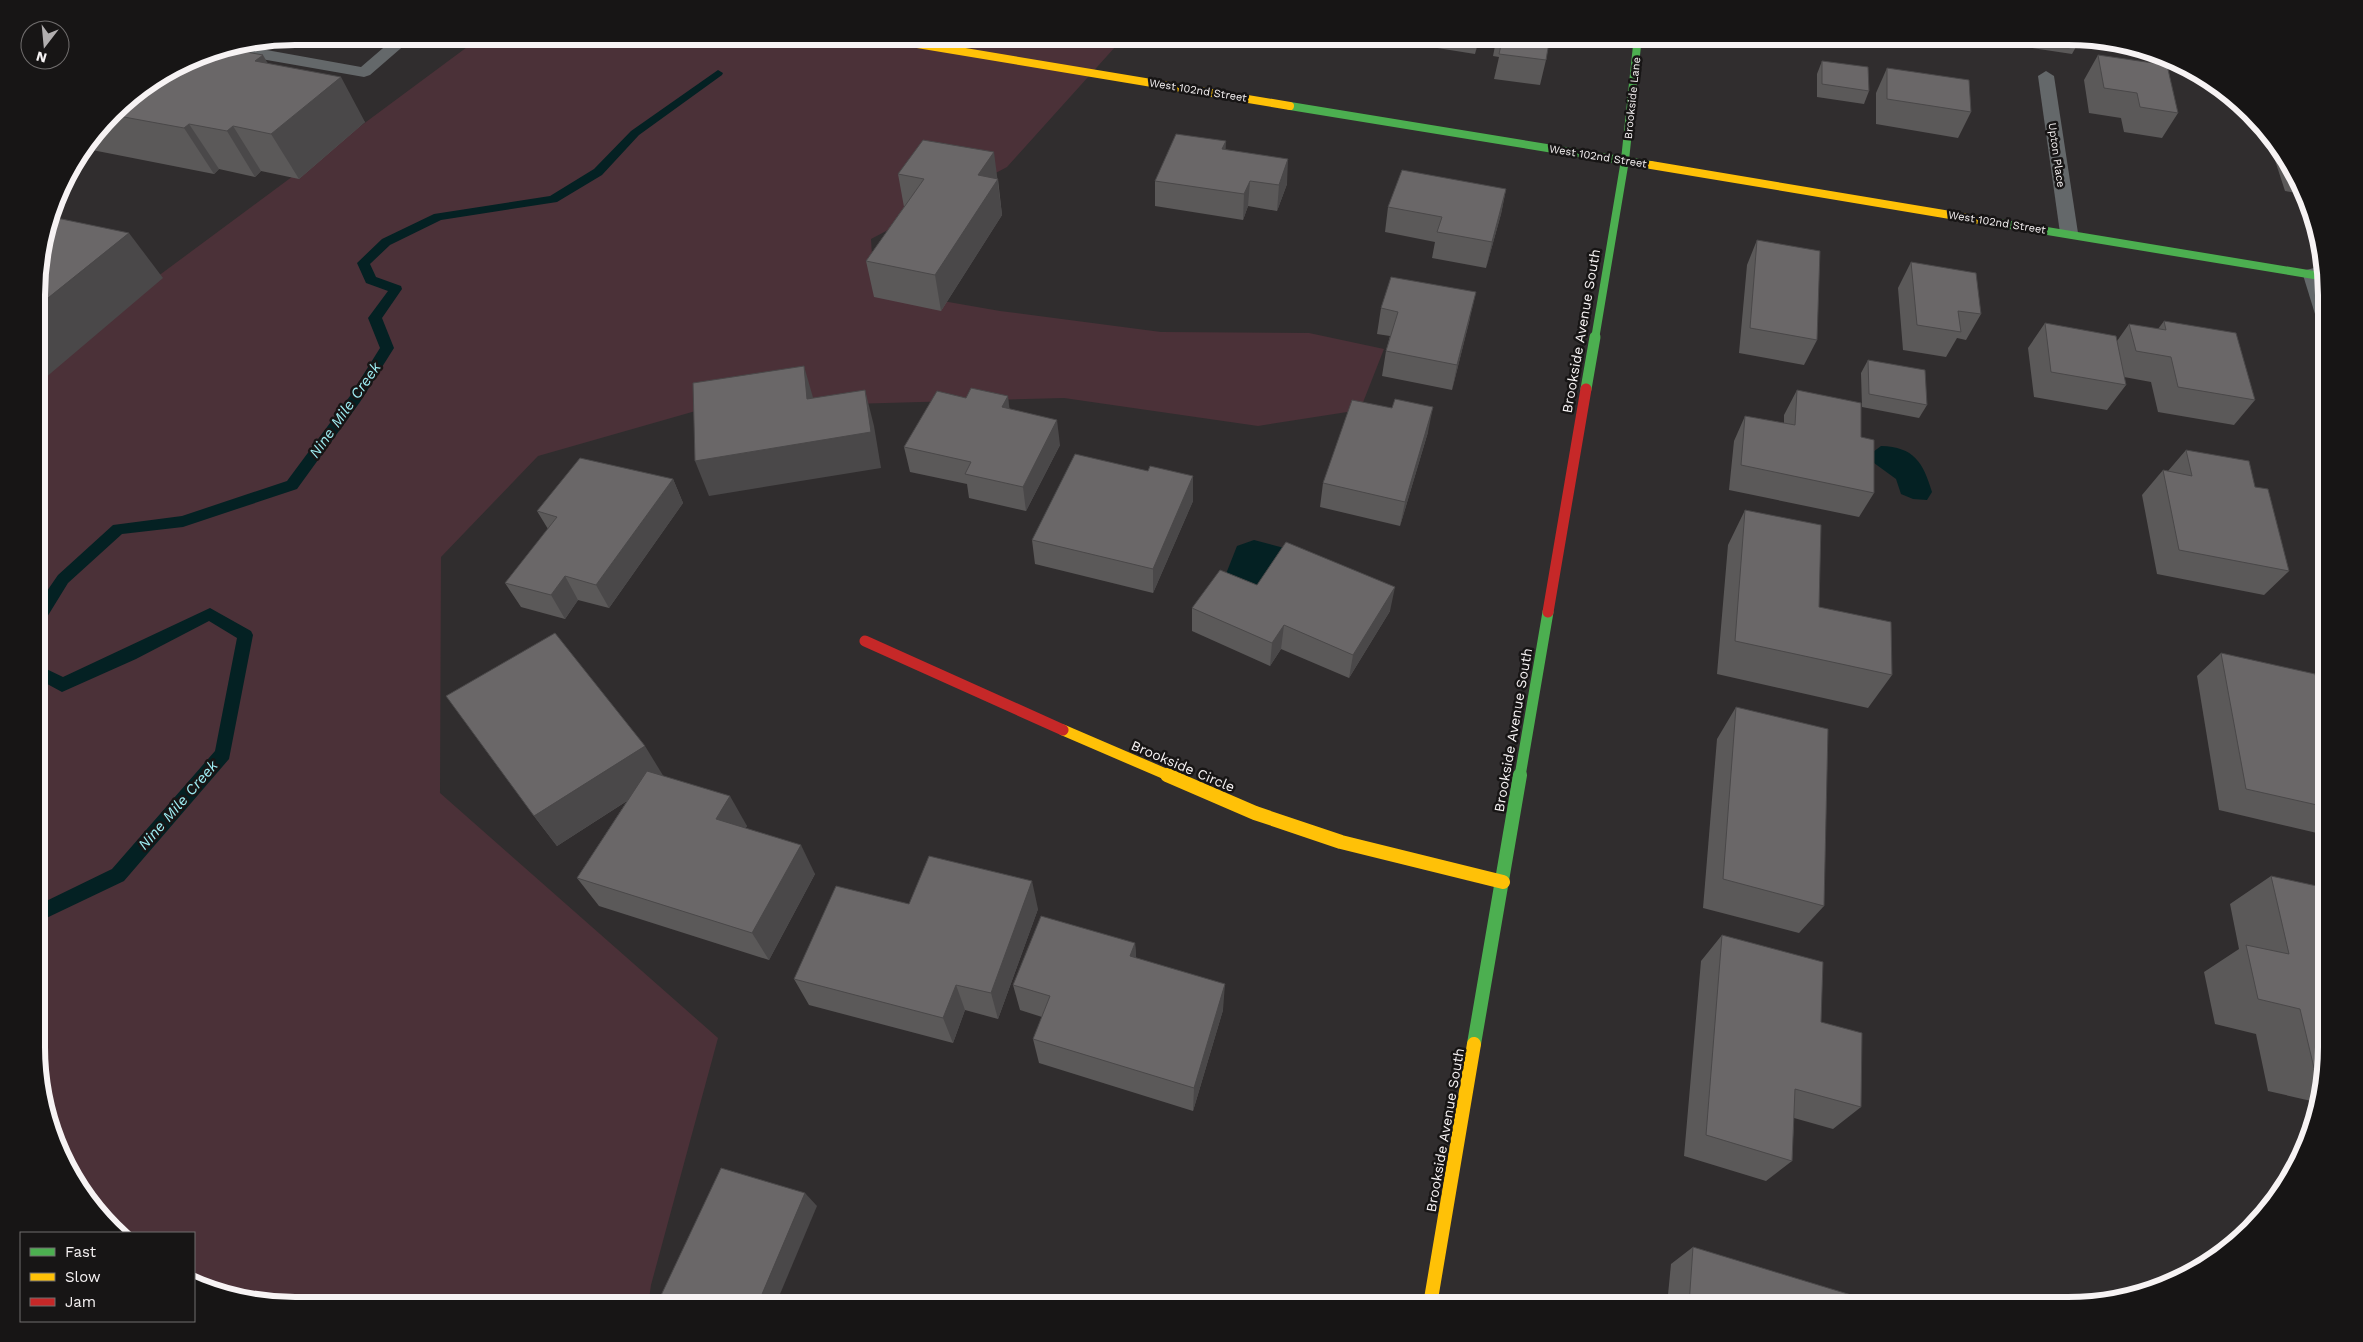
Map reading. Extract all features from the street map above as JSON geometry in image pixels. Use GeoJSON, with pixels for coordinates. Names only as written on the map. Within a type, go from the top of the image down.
{"type":"FeatureCollection","features":[{"type":"Feature","properties":{"kind":"street","name":"West 102nd Street"},"geometry":{"type":"LineString","coordinates":[[924,45],[2317,275]]}},
{"type":"Feature","properties":{"kind":"street","name":"Brookside Lane"},"geometry":{"type":"LineString","coordinates":[[1625,160],[1637,45]]}},
{"type":"Feature","properties":{"kind":"street","name":"Brookside Avenue South"},"geometry":{"type":"LineString","coordinates":[[1431,1297],[1625,160]]}},
{"type":"Feature","properties":{"kind":"street","name":"Brookside Circle"},"geometry":{"type":"LineString","coordinates":[[865,641],[1178,781],[1255,813],[1341,842],[1503,882]]}},
{"type":"Feature","properties":{"kind":"lane"},"geometry":{"type":"LineString","coordinates":[[243,51],[364,72],[396,45]]}},
{"type":"Feature","properties":{"kind":"lane","name":"Upton Place"},"geometry":{"type":"LineString","coordinates":[[2046,76],[2069,233]]}},
{"type":"Feature","properties":{"kind":"shaded area"},"geometry":{"type":"Polygon","coordinates":[[[470,45],[1118,45],[1007,167],[871,239],[874,289],[1000,311],[1161,332],[1309,333],[1384,349],[1360,410],[1258,426],[1064,398],[706,408],[538,456],[441,557],[440,793],[718,1038],[649,1297],[295,1297],[247,1292],[215,1284],[195,1276],[195,1232],[127,1232],[107,1212],[79,1172],[58,1127],[50,1095],[45,1047],[45,367],[84,331],[470,45]]]}},
{"type":"Feature","properties":{"kind":"water"},"geometry":{"type":"Polygon","coordinates":[[[1881,446],[1902,449],[1916,458],[1925,472],[1932,492],[1927,500],[1913,499],[1901,494],[1896,479],[1874,463],[1873,452],[1881,446]]]}},
{"type":"Feature","properties":{"kind":"water"},"geometry":{"type":"Polygon","coordinates":[[[1254,540],[1284,548],[1252,596],[1222,584],[1237,546],[1254,540]]]}},
{"type":"Feature","properties":{"kind":"building"},"geometry":{"type":"Polygon","coordinates":[[[1501,45],[1548,45],[1546,60],[1499,54],[1501,45]]]}},
{"type":"Feature","properties":{"kind":"building"},"geometry":{"type":"Polygon","coordinates":[[[242,51],[263,55],[255,61],[341,77],[271,134],[233,126],[227,131],[189,124],[184,128],[120,116],[156,87],[185,71],[215,58],[242,51]]]}},
{"type":"Feature","properties":{"kind":"building"},"geometry":{"type":"Polygon","coordinates":[[[2098,55],[2164,65],[2167,66],[2178,113],[2140,107],[2137,93],[2104,88],[2098,55]]]}},
{"type":"Feature","properties":{"kind":"building"},"geometry":{"type":"Polygon","coordinates":[[[1822,61],[1868,67],[1869,91],[1822,84],[1822,61]]]}},
{"type":"Feature","properties":{"kind":"building"},"geometry":{"type":"Polygon","coordinates":[[[1887,68],[1969,80],[1971,112],[1887,99],[1887,68]]]}},
{"type":"Feature","properties":{"kind":"building"},"geometry":{"type":"Polygon","coordinates":[[[1176,134],[1226,141],[1222,149],[1288,159],[1279,185],[1250,181],[1244,194],[1155,181],[1176,134]]]}},
{"type":"Feature","properties":{"kind":"building"},"geometry":{"type":"Polygon","coordinates":[[[923,140],[994,152],[978,175],[998,179],[935,275],[866,261],[924,179],[898,174],[923,140]]]}},
{"type":"Feature","properties":{"kind":"building"},"geometry":{"type":"Polygon","coordinates":[[[1402,170],[1506,189],[1492,242],[1437,232],[1442,217],[1388,207],[1402,170]]]}},
{"type":"Feature","properties":{"kind":"building"},"geometry":{"type":"Polygon","coordinates":[[[57,218],[129,233],[45,300],[47,263],[57,218]]]}},
{"type":"Feature","properties":{"kind":"building"},"geometry":{"type":"Polygon","coordinates":[[[1757,240],[1820,251],[1817,340],[1750,328],[1757,240]]]}},
{"type":"Feature","properties":{"kind":"building"},"geometry":{"type":"Polygon","coordinates":[[[1911,262],[1976,273],[1981,314],[1958,311],[1961,332],[1917,325],[1911,262]]]}},
{"type":"Feature","properties":{"kind":"building"},"geometry":{"type":"Polygon","coordinates":[[[1391,277],[1476,292],[1457,365],[1386,351],[1398,312],[1381,308],[1391,277]]]}},
{"type":"Feature","properties":{"kind":"building"},"geometry":{"type":"Polygon","coordinates":[[[2164,321],[2236,333],[2255,400],[2178,387],[2171,357],[2136,351],[2129,324],[2166,330],[2164,321]]]}},
{"type":"Feature","properties":{"kind":"building"},"geometry":{"type":"Polygon","coordinates":[[[2045,323],[2116,336],[2126,385],[2051,372],[2045,323]]]}},
{"type":"Feature","properties":{"kind":"building"},"geometry":{"type":"Polygon","coordinates":[[[1868,360],[1925,370],[1927,405],[1869,394],[1868,360]]]}},
{"type":"Feature","properties":{"kind":"building"},"geometry":{"type":"Polygon","coordinates":[[[804,366],[807,399],[865,390],[871,432],[695,461],[693,383],[804,366]]]}},
{"type":"Feature","properties":{"kind":"building"},"geometry":{"type":"Polygon","coordinates":[[[971,388],[1008,396],[1002,407],[1057,420],[1023,487],[965,474],[971,462],[904,447],[937,391],[966,398],[971,388]]]}},
{"type":"Feature","properties":{"kind":"building"},"geometry":{"type":"Polygon","coordinates":[[[1797,390],[1861,403],[1861,437],[1874,440],[1874,493],[1741,465],[1745,416],[1795,425],[1797,390]]]}},
{"type":"Feature","properties":{"kind":"building"},"geometry":{"type":"Polygon","coordinates":[[[1395,399],[1433,407],[1405,502],[1323,483],[1352,400],[1392,408],[1395,399]]]}},
{"type":"Feature","properties":{"kind":"building"},"geometry":{"type":"Polygon","coordinates":[[[2186,450],[2249,461],[2255,487],[2268,489],[2289,571],[2179,550],[2163,470],[2192,476],[2186,450]]]}},
{"type":"Feature","properties":{"kind":"building"},"geometry":{"type":"Polygon","coordinates":[[[1075,454],[1148,471],[1150,466],[1193,476],[1153,569],[1032,540],[1075,454]]]}},
{"type":"Feature","properties":{"kind":"building"},"geometry":{"type":"Polygon","coordinates":[[[580,458],[673,479],[596,585],[565,576],[551,595],[505,583],[557,517],[537,511],[580,458]]]}},
{"type":"Feature","properties":{"kind":"building"},"geometry":{"type":"Polygon","coordinates":[[[1745,510],[1821,525],[1819,607],[1891,622],[1892,675],[1735,641],[1745,510]]]}},
{"type":"Feature","properties":{"kind":"building"},"geometry":{"type":"Polygon","coordinates":[[[1286,542],[1395,587],[1353,655],[1284,625],[1272,643],[1192,608],[1220,570],[1257,585],[1286,542]]]}},
{"type":"Feature","properties":{"kind":"building"},"geometry":{"type":"Polygon","coordinates":[[[555,633],[645,746],[534,816],[446,696],[555,633]]]}},
{"type":"Feature","properties":{"kind":"building"},"geometry":{"type":"Polygon","coordinates":[[[2221,653],[2315,674],[2318,687],[2318,805],[2246,789],[2221,653]]]}},
{"type":"Feature","properties":{"kind":"building"},"geometry":{"type":"Polygon","coordinates":[[[1736,707],[1828,729],[1824,906],[1723,879],[1736,707]]]}},
{"type":"Feature","properties":{"kind":"building"},"geometry":{"type":"Polygon","coordinates":[[[647,771],[730,796],[716,819],[801,845],[752,933],[577,878],[647,771]]]}},
{"type":"Feature","properties":{"kind":"building"},"geometry":{"type":"Polygon","coordinates":[[[929,856],[1032,881],[991,993],[956,985],[943,1018],[794,979],[836,886],[909,904],[929,856]]]}},
{"type":"Feature","properties":{"kind":"building"},"geometry":{"type":"Polygon","coordinates":[[[2271,876],[2318,886],[2317,1069],[2314,1068],[2300,1009],[2258,999],[2246,945],[2289,954],[2271,876]]]}},
{"type":"Feature","properties":{"kind":"building"},"geometry":{"type":"Polygon","coordinates":[[[1041,916],[1135,943],[1130,956],[1225,984],[1194,1088],[1033,1039],[1050,996],[1013,985],[1041,916]]]}},
{"type":"Feature","properties":{"kind":"building"},"geometry":{"type":"Polygon","coordinates":[[[1722,935],[1823,962],[1821,1022],[1862,1033],[1861,1107],[1795,1089],[1792,1161],[1706,1135],[1722,935]]]}},
{"type":"Feature","properties":{"kind":"building"},"geometry":{"type":"Polygon","coordinates":[[[721,1168],[805,1193],[761,1297],[660,1297],[721,1168]]]}},
{"type":"Feature","properties":{"kind":"building"},"geometry":{"type":"Polygon","coordinates":[[[1693,1247],[1858,1297],[1690,1297],[1693,1247]]]}},
{"type":"Feature","properties":{"kind":"waterway","name":"Nine Mile Creek"},"geometry":{"type":"LineString","coordinates":[[45,607],[63,579],[118,529],[183,521],[292,485],[355,399],[387,348],[375,318],[396,289],[371,280],[363,263],[386,242],[438,217],[553,199],[598,172],[635,133],[718,73]]}},
{"type":"Feature","properties":{"kind":"waterway","name":"Nine Mile Creek"},"geometry":{"type":"LineString","coordinates":[[45,675],[62,685],[210,614],[245,635],[223,754],[118,875],[45,911]]}},
{"type":"Feature","properties":{"kind":"traffic: fast"},"geometry":{"type":"LineString","coordinates":[[1586,389],[1625,160],[1637,45]]}},
{"type":"Feature","properties":{"kind":"traffic: fast"},"geometry":{"type":"LineString","coordinates":[[1290,106],[1651,165]]}},
{"type":"Feature","properties":{"kind":"traffic: fast"},"geometry":{"type":"LineString","coordinates":[[1980,220],[2317,275]]}},
{"type":"Feature","properties":{"kind":"traffic: fast"},"geometry":{"type":"LineString","coordinates":[[1474,1044],[1548,612]]}},
{"type":"Feature","properties":{"kind":"traffic: slow"},"geometry":{"type":"LineString","coordinates":[[923,45],[1290,106]]}},
{"type":"Feature","properties":{"kind":"traffic: slow"},"geometry":{"type":"LineString","coordinates":[[1651,165],[1980,220]]}},
{"type":"Feature","properties":{"kind":"traffic: slow"},"geometry":{"type":"LineString","coordinates":[[1063,730],[1255,813],[1341,842],[1503,882]]}},
{"type":"Feature","properties":{"kind":"traffic: slow"},"geometry":{"type":"LineString","coordinates":[[1431,1297],[1474,1044]]}},
{"type":"Feature","properties":{"kind":"traffic: jam"},"geometry":{"type":"LineString","coordinates":[[1548,612],[1586,389]]}},
{"type":"Feature","properties":{"kind":"traffic: jam"},"geometry":{"type":"LineString","coordinates":[[865,641],[1063,730]]}}]}
